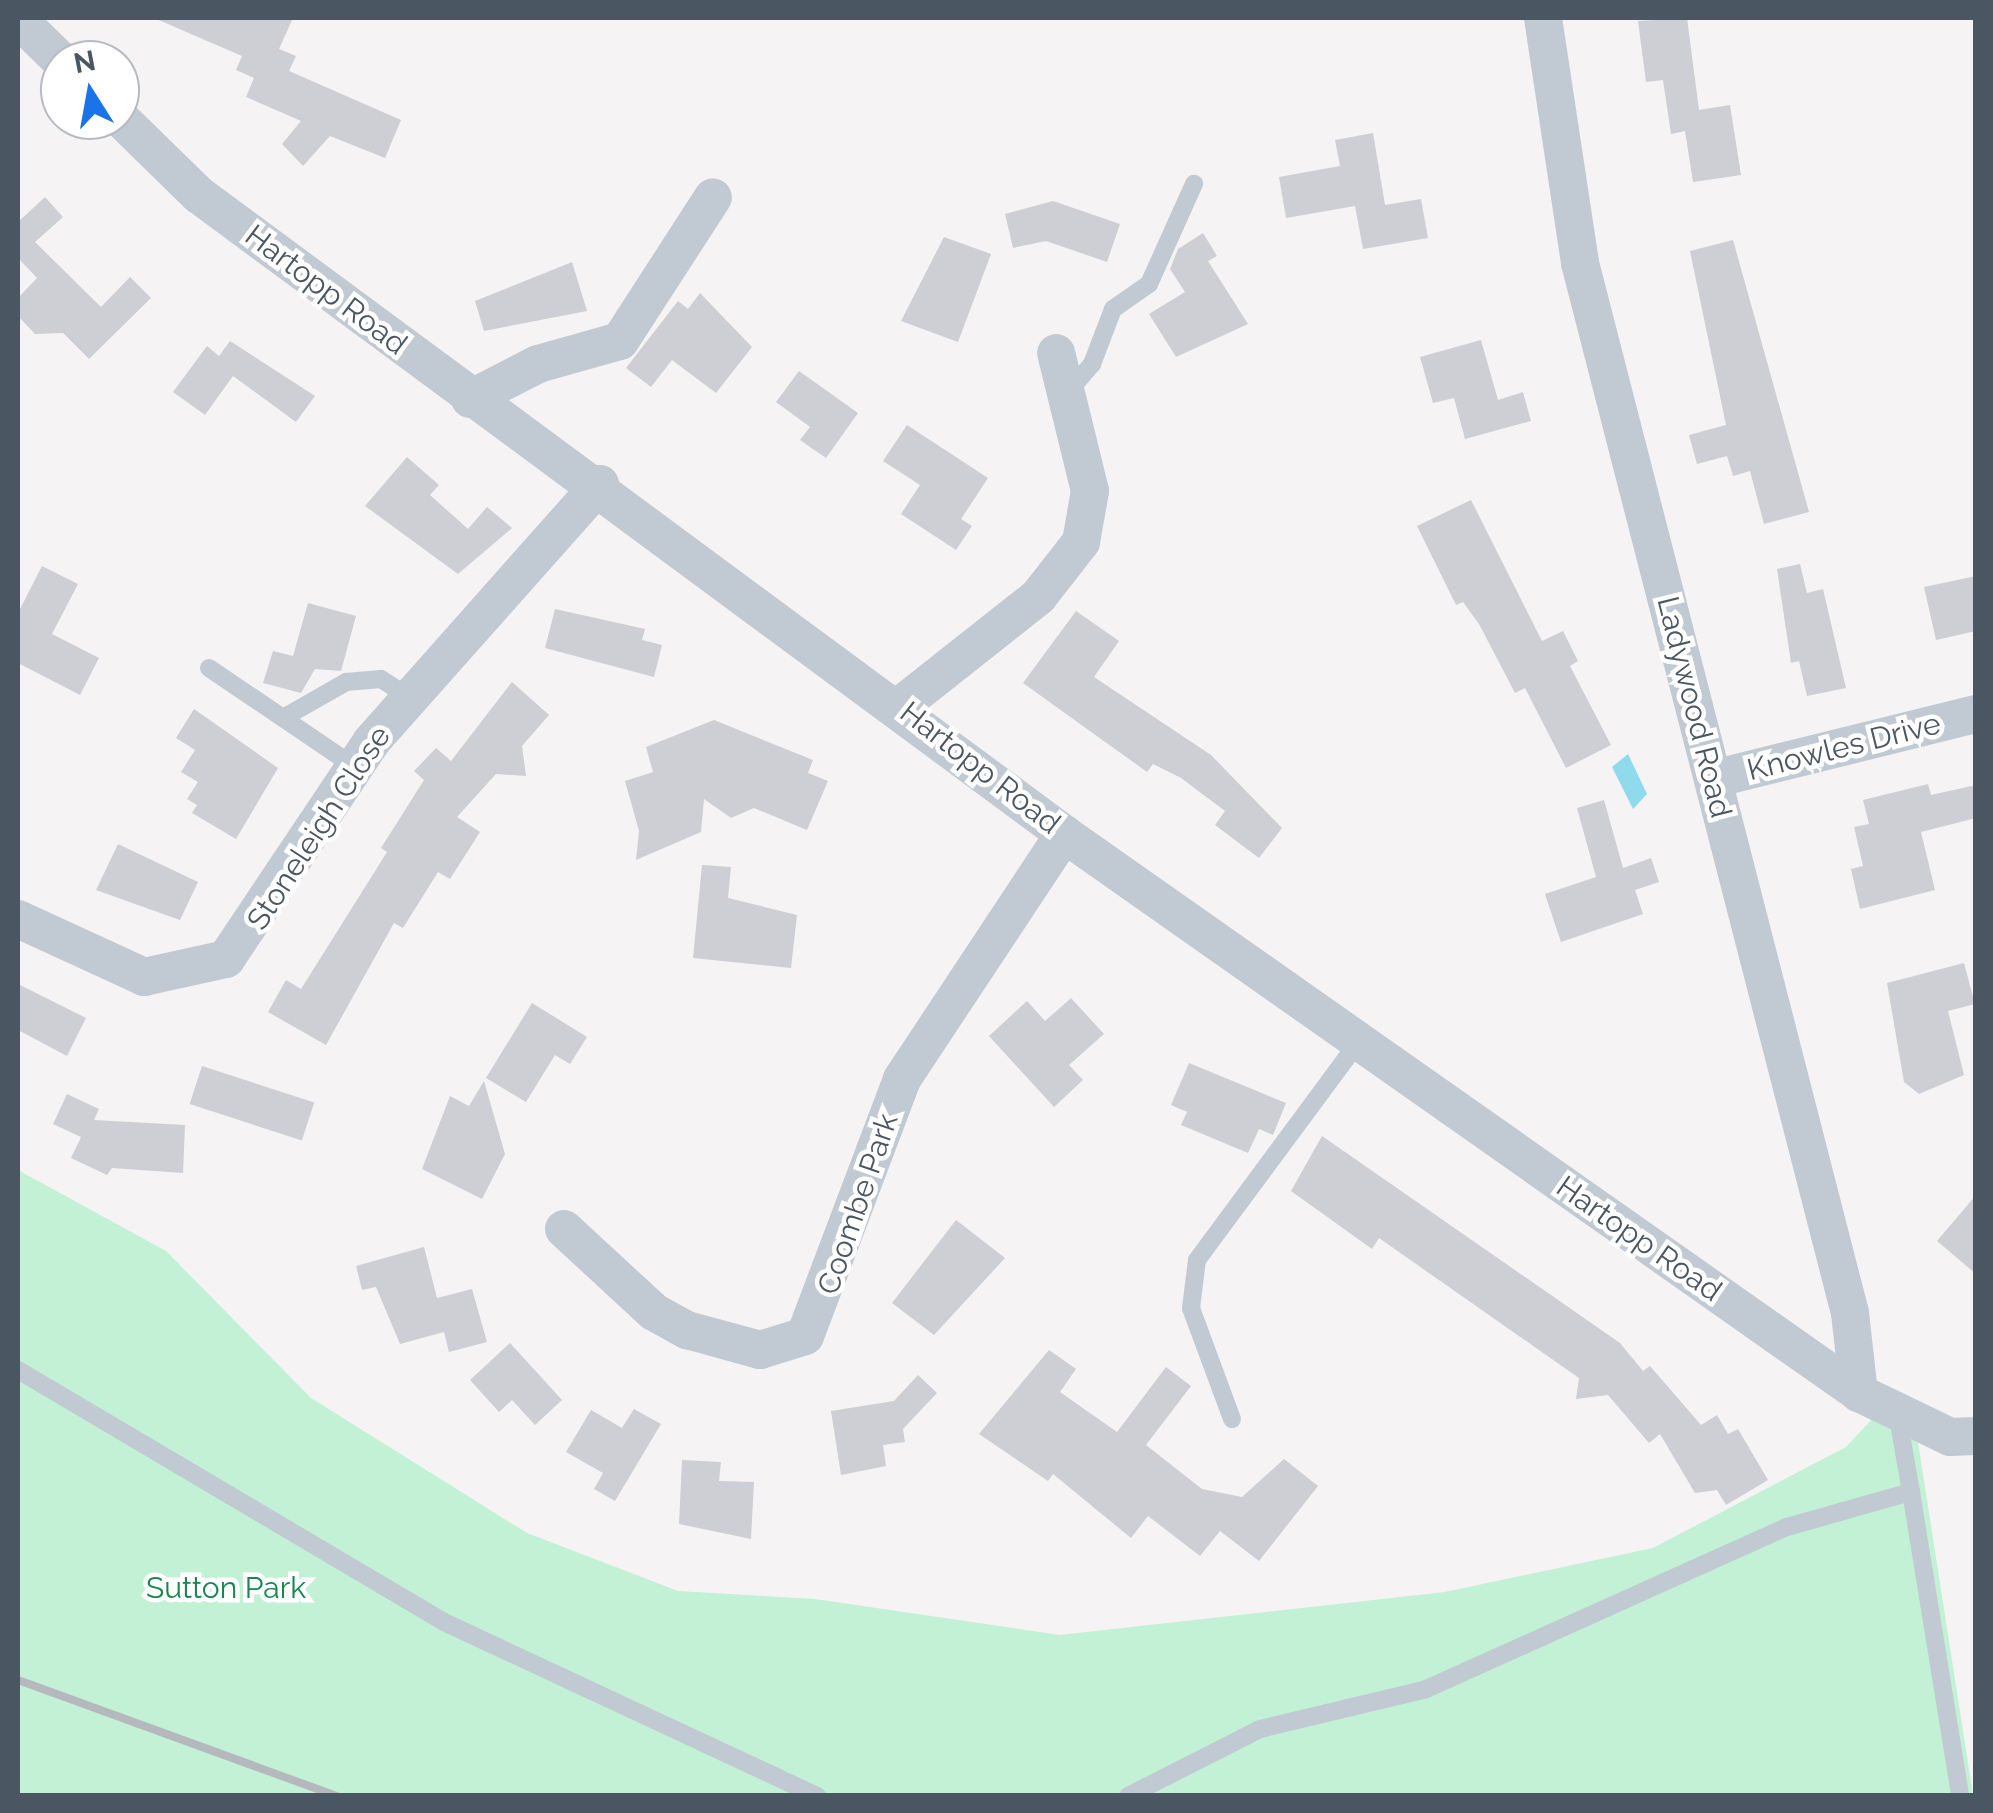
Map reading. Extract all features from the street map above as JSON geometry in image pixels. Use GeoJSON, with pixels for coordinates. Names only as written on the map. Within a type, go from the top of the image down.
{"type":"FeatureCollection","features":[{"type":"Feature","properties":{"kind":"street","name":"Ladywood Road"},"geometry":{"type":"LineString","coordinates":[[1543,18],[1580,263],[1850,1313],[1859,1394]]}},
{"type":"Feature","properties":{"kind":"street"},"geometry":{"type":"LineString","coordinates":[[18,19],[40,40]]}},
{"type":"Feature","properties":{"kind":"street","name":"Hartopp Road"},"geometry":{"type":"LineString","coordinates":[[140,137],[200,195],[470,399],[600,484],[900,706],[1064,834],[1859,1394],[1950,1437],[1976,1436]]}},
{"type":"Feature","properties":{"kind":"street"},"geometry":{"type":"LineString","coordinates":[[470,399],[538,364],[620,341],[713,198]]}},
{"type":"Feature","properties":{"kind":"street"},"geometry":{"type":"LineString","coordinates":[[900,706],[1038,597],[1082,542],[1090,491],[1056,353]]}},
{"type":"Feature","properties":{"kind":"street","name":"Stoneleigh Close"},"geometry":{"type":"LineString","coordinates":[[18,919],[144,977],[226,958],[309,846],[354,766],[600,484]]}},
{"type":"Feature","properties":{"kind":"street","name":"Knowles Drive"},"geometry":{"type":"LineString","coordinates":[[1713,780],[1976,714]]}},
{"type":"Feature","properties":{"kind":"street","name":"Coombe Park"},"geometry":{"type":"LineString","coordinates":[[564,1229],[654,1312],[687,1330],[760,1350],[805,1336],[902,1079],[1064,834]]}},
{"type":"Feature","properties":{"kind":"lane"},"geometry":{"type":"LineString","coordinates":[[1066,394],[1092,364],[1113,309],[1152,278],[1194,184]]}},
{"type":"Feature","properties":{"kind":"lane"},"geometry":{"type":"LineString","coordinates":[[208,668],[354,766]]}},
{"type":"Feature","properties":{"kind":"lane"},"geometry":{"type":"LineString","coordinates":[[283,718],[346,682],[381,678],[410,698]]}},
{"type":"Feature","properties":{"kind":"lane"},"geometry":{"type":"LineString","coordinates":[[1232,1419],[1191,1308],[1196,1260],[1359,1041]]}},
{"type":"Feature","properties":{"kind":"lane"},"geometry":{"type":"LineString","coordinates":[[18,1370],[444,1622],[817,1796]]}},
{"type":"Feature","properties":{"kind":"lane"},"geometry":{"type":"LineString","coordinates":[[1897,1411],[1960,1796]]}},
{"type":"Feature","properties":{"kind":"lane"},"geometry":{"type":"LineString","coordinates":[[1128,1796],[1260,1729],[1424,1690],[1787,1527],[1910,1492]]}},
{"type":"Feature","properties":{"kind":"green space","name":"Sutton Park"},"geometry":{"type":"Polygon","coordinates":[[[18,1170],[166,1251],[311,1398],[527,1533],[678,1591],[815,1599],[1060,1635],[1445,1592],[1653,1548],[1846,1447],[1875,1416],[1918,1442],[1973,1795],[18,1795],[18,1170]]]}},
{"type":"Feature","properties":{"kind":"water"},"geometry":{"type":"Polygon","coordinates":[[[1628,754],[1647,794],[1633,809],[1612,767],[1628,754]]]}},
{"type":"Feature","properties":{"kind":"building"},"geometry":{"type":"Polygon","coordinates":[[[154,18],[293,18],[279,49],[296,56],[289,71],[401,120],[385,158],[330,136],[303,166],[282,144],[301,121],[246,97],[254,78],[236,70],[242,56],[154,18]]]}},
{"type":"Feature","properties":{"kind":"building"},"geometry":{"type":"Polygon","coordinates":[[[1687,18],[1699,110],[1730,105],[1741,175],[1693,182],[1685,131],[1671,134],[1663,80],[1646,82],[1638,21],[1687,18]]]}},
{"type":"Feature","properties":{"kind":"building"},"geometry":{"type":"Polygon","coordinates":[[[1373,133],[1385,205],[1421,199],[1428,238],[1363,249],[1355,206],[1286,218],[1279,177],[1340,166],[1335,140],[1373,133]]]}},
{"type":"Feature","properties":{"kind":"building"},"geometry":{"type":"Polygon","coordinates":[[[45,197],[63,217],[35,242],[101,307],[130,277],[151,298],[89,359],[63,333],[35,334],[18,316],[18,298],[37,278],[18,258],[18,222],[45,197]]]}},
{"type":"Feature","properties":{"kind":"building"},"geometry":{"type":"Polygon","coordinates":[[[1053,201],[1120,224],[1107,262],[1046,241],[1013,248],[1005,214],[1053,201]]]}},
{"type":"Feature","properties":{"kind":"building"},"geometry":{"type":"Polygon","coordinates":[[[1203,233],[1217,256],[1208,261],[1248,324],[1176,357],[1149,314],[1185,292],[1170,269],[1178,249],[1203,233]]]}},
{"type":"Feature","properties":{"kind":"building"},"geometry":{"type":"Polygon","coordinates":[[[944,237],[991,254],[958,342],[901,321],[944,237]]]}},
{"type":"Feature","properties":{"kind":"building"},"geometry":{"type":"Polygon","coordinates":[[[1733,240],[1809,512],[1764,524],[1750,471],[1733,476],[1727,456],[1697,464],[1689,435],[1726,425],[1690,251],[1733,240]]]}},
{"type":"Feature","properties":{"kind":"building"},"geometry":{"type":"Polygon","coordinates":[[[572,262],[587,311],[484,331],[475,301],[572,262]]]}},
{"type":"Feature","properties":{"kind":"building"},"geometry":{"type":"Polygon","coordinates":[[[700,293],[752,347],[716,393],[672,360],[651,387],[626,368],[678,301],[688,309],[700,293]]]}},
{"type":"Feature","properties":{"kind":"building"},"geometry":{"type":"Polygon","coordinates":[[[1481,340],[1498,400],[1523,392],[1531,421],[1465,439],[1454,398],[1433,403],[1420,357],[1481,340]]]}},
{"type":"Feature","properties":{"kind":"building"},"geometry":{"type":"Polygon","coordinates":[[[230,341],[315,396],[296,422],[233,376],[205,415],[173,392],[207,346],[219,356],[230,341]]]}},
{"type":"Feature","properties":{"kind":"building"},"geometry":{"type":"Polygon","coordinates":[[[799,371],[858,413],[826,458],[800,440],[810,427],[776,402],[799,371]]]}},
{"type":"Feature","properties":{"kind":"building"},"geometry":{"type":"Polygon","coordinates":[[[907,425],[988,478],[961,519],[972,526],[956,550],[901,514],[920,485],[883,461],[907,425]]]}},
{"type":"Feature","properties":{"kind":"building"},"geometry":{"type":"Polygon","coordinates":[[[407,457],[439,485],[430,495],[468,529],[487,507],[512,528],[458,574],[365,506],[407,457]]]}},
{"type":"Feature","properties":{"kind":"building"},"geometry":{"type":"Polygon","coordinates":[[[1471,500],[1542,641],[1563,631],[1578,661],[1570,666],[1611,745],[1566,768],[1525,688],[1515,693],[1479,624],[1463,602],[1456,605],[1417,526],[1471,500]]]}},
{"type":"Feature","properties":{"kind":"building"},"geometry":{"type":"Polygon","coordinates":[[[1800,564],[1807,593],[1823,589],[1846,688],[1807,696],[1799,661],[1791,663],[1777,569],[1800,564]]]}},
{"type":"Feature","properties":{"kind":"building"},"geometry":{"type":"Polygon","coordinates":[[[42,566],[78,584],[52,634],[99,658],[80,695],[18,663],[18,613],[42,566]]]}},
{"type":"Feature","properties":{"kind":"building"},"geometry":{"type":"Polygon","coordinates":[[[1976,576],[1976,631],[1936,640],[1924,587],[1976,576]]]}},
{"type":"Feature","properties":{"kind":"building"},"geometry":{"type":"Polygon","coordinates":[[[308,603],[356,616],[341,671],[315,669],[301,693],[263,683],[273,651],[293,656],[308,603]]]}},
{"type":"Feature","properties":{"kind":"building"},"geometry":{"type":"Polygon","coordinates":[[[555,609],[645,629],[642,640],[662,645],[654,677],[545,648],[555,609]]]}},
{"type":"Feature","properties":{"kind":"building"},"geometry":{"type":"Polygon","coordinates":[[[1076,611],[1119,641],[1094,677],[1211,755],[1282,828],[1259,858],[1215,825],[1225,811],[1181,778],[1153,764],[1147,772],[1023,683],[1076,611]]]}},
{"type":"Feature","properties":{"kind":"building"},"geometry":{"type":"Polygon","coordinates":[[[512,682],[549,715],[522,746],[526,776],[496,774],[457,817],[480,832],[450,879],[438,872],[403,928],[394,923],[326,1045],[268,1012],[286,980],[301,989],[387,852],[381,848],[424,780],[414,771],[436,748],[451,761],[512,682]]]}},
{"type":"Feature","properties":{"kind":"building"},"geometry":{"type":"Polygon","coordinates":[[[194,709],[278,768],[236,839],[192,813],[197,805],[187,799],[198,782],[181,772],[195,750],[176,738],[194,709]]]}},
{"type":"Feature","properties":{"kind":"building"},"geometry":{"type":"Polygon","coordinates":[[[714,720],[813,760],[808,773],[828,781],[807,830],[754,808],[731,818],[704,799],[701,832],[636,860],[639,831],[625,781],[653,772],[646,747],[714,720]]]}},
{"type":"Feature","properties":{"kind":"building"},"geometry":{"type":"Polygon","coordinates":[[[1928,784],[1931,795],[1976,785],[1976,818],[1921,832],[1935,890],[1860,909],[1851,869],[1863,866],[1854,827],[1869,824],[1863,800],[1928,784]]]}},
{"type":"Feature","properties":{"kind":"building"},"geometry":{"type":"Polygon","coordinates":[[[1604,800],[1623,868],[1651,858],[1659,882],[1635,890],[1643,914],[1561,942],[1545,894],[1596,877],[1577,808],[1604,800]]]}},
{"type":"Feature","properties":{"kind":"building"},"geometry":{"type":"Polygon","coordinates":[[[118,844],[198,882],[180,920],[96,890],[118,844]]]}},
{"type":"Feature","properties":{"kind":"building"},"geometry":{"type":"Polygon","coordinates":[[[702,865],[731,867],[728,898],[797,915],[791,968],[693,958],[702,865]]]}},
{"type":"Feature","properties":{"kind":"building"},"geometry":{"type":"Polygon","coordinates":[[[1964,963],[1975,1004],[1948,1011],[1964,1075],[1919,1094],[1904,1082],[1887,983],[1964,963]]]}},
{"type":"Feature","properties":{"kind":"building"},"geometry":{"type":"Polygon","coordinates":[[[18,984],[86,1018],[67,1056],[18,1030],[18,984]]]}},
{"type":"Feature","properties":{"kind":"building"},"geometry":{"type":"Polygon","coordinates":[[[1071,998],[1104,1034],[1069,1065],[1083,1080],[1054,1107],[989,1036],[1027,1001],[1045,1021],[1071,998]]]}},
{"type":"Feature","properties":{"kind":"building"},"geometry":{"type":"Polygon","coordinates":[[[532,1003],[587,1037],[570,1064],[555,1055],[526,1102],[486,1078],[532,1003]]]}},
{"type":"Feature","properties":{"kind":"building"},"geometry":{"type":"Polygon","coordinates":[[[1189,1063],[1286,1103],[1273,1135],[1259,1129],[1248,1153],[1181,1125],[1187,1112],[1171,1105],[1189,1063]]]}},
{"type":"Feature","properties":{"kind":"building"},"geometry":{"type":"Polygon","coordinates":[[[202,1066],[314,1102],[302,1141],[190,1104],[202,1066]]]}},
{"type":"Feature","properties":{"kind":"building"},"geometry":{"type":"Polygon","coordinates":[[[484,1081],[505,1154],[482,1199],[422,1169],[450,1096],[469,1106],[484,1081]]]}},
{"type":"Feature","properties":{"kind":"building"},"geometry":{"type":"Polygon","coordinates":[[[67,1094],[99,1109],[94,1120],[185,1125],[183,1173],[112,1168],[107,1175],[71,1158],[81,1137],[53,1124],[67,1094]]]}},
{"type":"Feature","properties":{"kind":"building"},"geometry":{"type":"Polygon","coordinates":[[[1322,1136],[1620,1343],[1643,1371],[1650,1366],[1701,1425],[1717,1415],[1728,1434],[1738,1429],[1768,1480],[1726,1505],[1717,1490],[1695,1493],[1660,1434],[1649,1443],[1608,1395],[1576,1399],[1579,1378],[1379,1238],[1372,1249],[1291,1191],[1322,1136]]]}},
{"type":"Feature","properties":{"kind":"building"},"geometry":{"type":"Polygon","coordinates":[[[1976,1195],[1976,1274],[1937,1241],[1976,1195]]]}},
{"type":"Feature","properties":{"kind":"building"},"geometry":{"type":"Polygon","coordinates":[[[956,1220],[1005,1258],[934,1335],[892,1303],[956,1220]]]}},
{"type":"Feature","properties":{"kind":"building"},"geometry":{"type":"Polygon","coordinates":[[[424,1247],[437,1298],[472,1289],[487,1342],[449,1352],[444,1332],[400,1344],[376,1287],[362,1290],[356,1266],[424,1247]]]}},
{"type":"Feature","properties":{"kind":"building"},"geometry":{"type":"Polygon","coordinates":[[[510,1343],[562,1400],[535,1425],[512,1400],[499,1412],[470,1380],[510,1343]]]}},
{"type":"Feature","properties":{"kind":"building"},"geometry":{"type":"Polygon","coordinates":[[[1049,1350],[1076,1369],[1060,1392],[1117,1432],[1166,1367],[1191,1386],[1146,1445],[1202,1489],[1242,1497],[1284,1459],[1318,1486],[1259,1561],[1220,1531],[1200,1556],[1148,1516],[1131,1538],[1053,1474],[1048,1481],[979,1434],[1049,1350]]]}},
{"type":"Feature","properties":{"kind":"building"},"geometry":{"type":"Polygon","coordinates":[[[918,1375],[937,1393],[903,1429],[905,1442],[883,1445],[886,1466],[841,1475],[831,1411],[894,1401],[918,1375]]]}},
{"type":"Feature","properties":{"kind":"building"},"geometry":{"type":"Polygon","coordinates":[[[634,1409],[661,1424],[615,1501],[594,1489],[603,1473],[566,1452],[591,1410],[622,1428],[634,1409]]]}},
{"type":"Feature","properties":{"kind":"building"},"geometry":{"type":"Polygon","coordinates":[[[682,1460],[721,1462],[719,1481],[754,1482],[751,1539],[679,1524],[682,1460]]]}},
{"type":"Feature","properties":{"kind":"railway"},"geometry":{"type":"LineString","coordinates":[[18,1680],[337,1796]]}}]}
